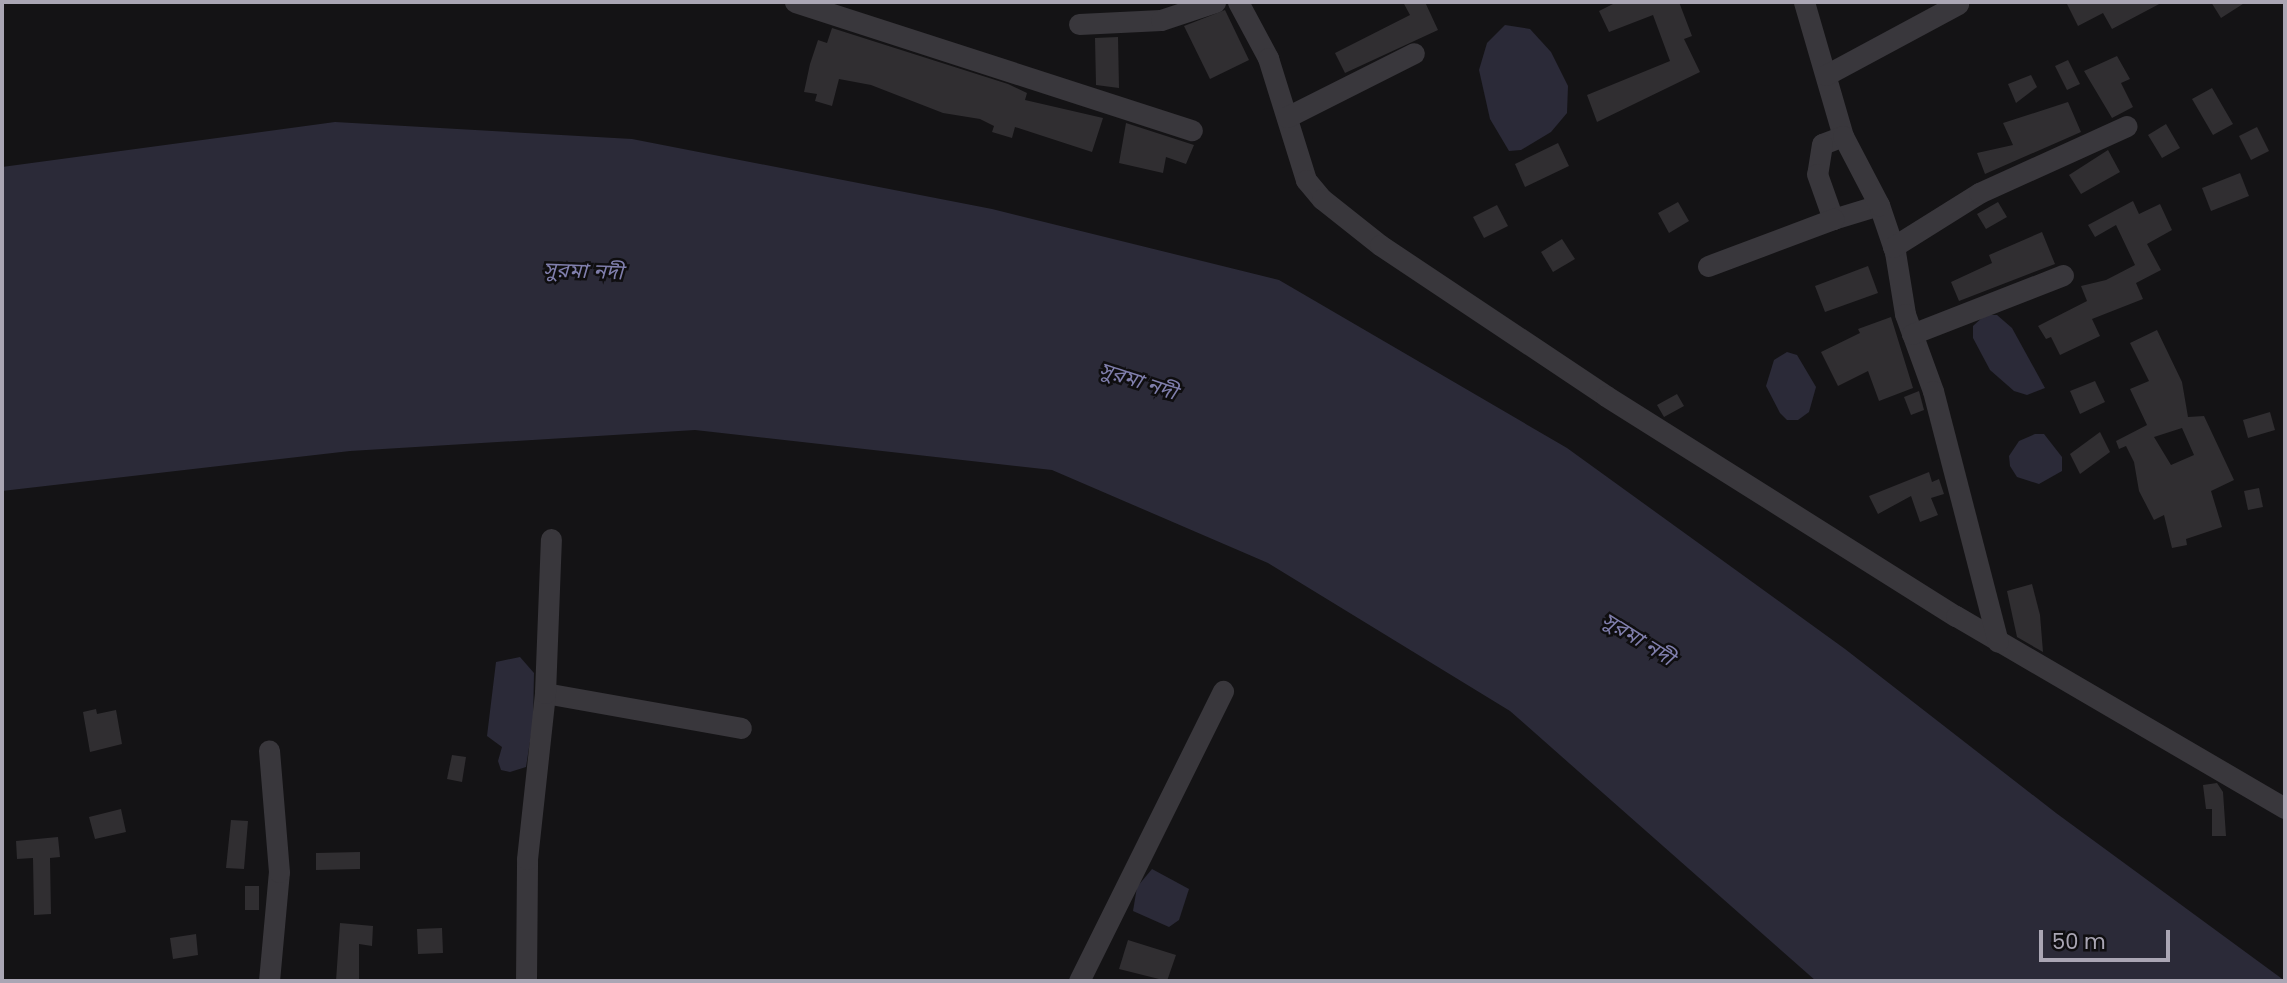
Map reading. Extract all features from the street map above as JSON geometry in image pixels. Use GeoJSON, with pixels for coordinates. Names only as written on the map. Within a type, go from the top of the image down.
{"type":"FeatureCollection","features":[{"type":"Feature","properties":{"kind":"street"},"geometry":{"type":"LineString","coordinates":[[795,2],[1192,131]]}},
{"type":"Feature","properties":{"kind":"street"},"geometry":{"type":"LineString","coordinates":[[1079,24],[1161,20],[1215,2]]}},
{"type":"Feature","properties":{"kind":"street"},"geometry":{"type":"LineString","coordinates":[[1238,2],[1268,58],[1312,190],[1380,244],[1627,410],[1998,642],[2285,808]]}},
{"type":"Feature","properties":{"kind":"street"},"geometry":{"type":"LineString","coordinates":[[1804,2],[1843,136],[1879,205],[1893,247],[1912,334],[1933,391],[1998,642]]}},
{"type":"Feature","properties":{"kind":"street"},"geometry":{"type":"LineString","coordinates":[[1826,75],[1958,4]]}},
{"type":"Feature","properties":{"kind":"street"},"geometry":{"type":"LineString","coordinates":[[1287,117],[1414,53]]}},
{"type":"Feature","properties":{"kind":"street"},"geometry":{"type":"LineString","coordinates":[[1893,247],[1979,193],[2127,126]]}},
{"type":"Feature","properties":{"kind":"street"},"geometry":{"type":"LineString","coordinates":[[1833,219],[1817,174],[1822,144],[1843,136]]}},
{"type":"Feature","properties":{"kind":"street"},"geometry":{"type":"LineString","coordinates":[[1708,266],[1833,219],[1879,205]]}},
{"type":"Feature","properties":{"kind":"street"},"geometry":{"type":"LineString","coordinates":[[1912,334],[2063,275]]}},
{"type":"Feature","properties":{"kind":"street"},"geometry":{"type":"LineString","coordinates":[[526,981],[527,859],[545,692],[551,539]]}},
{"type":"Feature","properties":{"kind":"street"},"geometry":{"type":"LineString","coordinates":[[1079,981],[1223,691]]}},
{"type":"Feature","properties":{"kind":"street"},"geometry":{"type":"LineString","coordinates":[[545,692],[741,728]]}},
{"type":"Feature","properties":{"kind":"street"},"geometry":{"type":"LineString","coordinates":[[269,750],[279,872],[269,981]]}},
{"type":"Feature","properties":{"kind":"water"},"geometry":{"type":"Polygon","coordinates":[[[1505,25],[1530,29],[1551,52],[1568,86],[1567,113],[1551,132],[1521,150],[1509,151],[1490,119],[1479,70],[1487,43],[1505,25]]]}},
{"type":"Feature","properties":{"kind":"water","name":"সুরমা নদী"},"geometry":{"type":"Polygon","coordinates":[[[335,122],[632,139],[992,209],[1279,280],[1567,448],[1845,649],[2056,813],[2285,981],[1816,981],[1510,711],[1268,563],[1052,470],[695,430],[350,451],[2,491],[2,167],[335,122]]]}},
{"type":"Feature","properties":{"kind":"water"},"geometry":{"type":"Polygon","coordinates":[[[1985,315],[1997,315],[2012,328],[2045,388],[2027,395],[2014,391],[1990,370],[1973,338],[1973,326],[1985,315]]]}},
{"type":"Feature","properties":{"kind":"water"},"geometry":{"type":"Polygon","coordinates":[[[1787,352],[1797,355],[1816,387],[1809,412],[1798,420],[1787,420],[1780,413],[1766,386],[1774,360],[1787,352]]]}},
{"type":"Feature","properties":{"kind":"water"},"geometry":{"type":"Polygon","coordinates":[[[2035,434],[2044,434],[2062,457],[2062,471],[2039,484],[2017,477],[2010,466],[2009,456],[2019,441],[2035,434]]]}},
{"type":"Feature","properties":{"kind":"water"},"geometry":{"type":"Polygon","coordinates":[[[520,657],[534,673],[533,722],[526,767],[510,772],[501,770],[498,761],[502,747],[487,736],[496,662],[520,657]]]}},
{"type":"Feature","properties":{"kind":"water"},"geometry":{"type":"Polygon","coordinates":[[[1152,869],[1189,889],[1179,920],[1169,927],[1133,911],[1137,887],[1152,869]]]}},
{"type":"Feature","properties":{"kind":"building"},"geometry":{"type":"Polygon","coordinates":[[[1403,2],[1425,2],[1438,30],[1345,73],[1335,53],[1410,15],[1403,2]]]}},
{"type":"Feature","properties":{"kind":"building"},"geometry":{"type":"Polygon","coordinates":[[[1617,2],[1679,2],[1692,36],[1684,39],[1700,72],[1597,122],[1587,95],[1670,61],[1653,15],[1609,32],[1599,11],[1617,2]]]}},
{"type":"Feature","properties":{"kind":"building"},"geometry":{"type":"Polygon","coordinates":[[[2066,2],[2163,2],[2112,29],[2103,13],[2078,26],[2066,2]]]}},
{"type":"Feature","properties":{"kind":"building"},"geometry":{"type":"Polygon","coordinates":[[[2211,2],[2246,2],[2221,18],[2211,2]]]}},
{"type":"Feature","properties":{"kind":"building"},"geometry":{"type":"Polygon","coordinates":[[[1225,10],[1249,60],[1210,79],[1184,26],[1225,10]]]}},
{"type":"Feature","properties":{"kind":"building"},"geometry":{"type":"Polygon","coordinates":[[[832,28],[1008,84],[1027,93],[1025,100],[1103,118],[1092,152],[1015,127],[1012,138],[992,132],[994,126],[980,119],[943,113],[871,85],[839,79],[832,106],[815,101],[817,94],[804,92],[810,64],[818,40],[827,43],[832,28]]]}},
{"type":"Feature","properties":{"kind":"building"},"geometry":{"type":"Polygon","coordinates":[[[1118,37],[1119,88],[1096,85],[1095,38],[1118,37]]]}},
{"type":"Feature","properties":{"kind":"building"},"geometry":{"type":"Polygon","coordinates":[[[2117,56],[2130,79],[2121,83],[2133,107],[2112,118],[2084,71],[2117,56]]]}},
{"type":"Feature","properties":{"kind":"building"},"geometry":{"type":"Polygon","coordinates":[[[2068,60],[2080,84],[2067,90],[2055,66],[2068,60]]]}},
{"type":"Feature","properties":{"kind":"building"},"geometry":{"type":"Polygon","coordinates":[[[2031,75],[2037,87],[2016,103],[2008,84],[2031,75]]]}},
{"type":"Feature","properties":{"kind":"building"},"geometry":{"type":"Polygon","coordinates":[[[2212,88],[2233,124],[2213,135],[2192,99],[2212,88]]]}},
{"type":"Feature","properties":{"kind":"building"},"geometry":{"type":"Polygon","coordinates":[[[2068,102],[2081,132],[1985,174],[1977,153],[2013,145],[2003,123],[2068,102]]]}},
{"type":"Feature","properties":{"kind":"building"},"geometry":{"type":"Polygon","coordinates":[[[1126,123],[1194,145],[1186,164],[1166,157],[1163,173],[1119,163],[1126,123]]]}},
{"type":"Feature","properties":{"kind":"building"},"geometry":{"type":"Polygon","coordinates":[[[2166,124],[2180,148],[2162,158],[2148,135],[2166,124]]]}},
{"type":"Feature","properties":{"kind":"building"},"geometry":{"type":"Polygon","coordinates":[[[2257,127],[2269,151],[2251,160],[2239,136],[2257,127]]]}},
{"type":"Feature","properties":{"kind":"building"},"geometry":{"type":"Polygon","coordinates":[[[1558,143],[1569,166],[1525,187],[1515,164],[1558,143]]]}},
{"type":"Feature","properties":{"kind":"building"},"geometry":{"type":"Polygon","coordinates":[[[2108,150],[2120,172],[2081,194],[2069,175],[2108,150]]]}},
{"type":"Feature","properties":{"kind":"building"},"geometry":{"type":"Polygon","coordinates":[[[2240,173],[2249,196],[2211,211],[2202,188],[2240,173]]]}},
{"type":"Feature","properties":{"kind":"building"},"geometry":{"type":"Polygon","coordinates":[[[2133,201],[2139,214],[2160,204],[2172,230],[2147,244],[2161,270],[2136,283],[2143,299],[2092,319],[2100,336],[2060,355],[2051,337],[2046,339],[2038,326],[2087,301],[2081,286],[2106,280],[2135,265],[2116,225],[2095,237],[2088,225],[2133,201]]]}},
{"type":"Feature","properties":{"kind":"building"},"geometry":{"type":"Polygon","coordinates":[[[1678,202],[1689,221],[1669,233],[1658,213],[1678,202]]]}},
{"type":"Feature","properties":{"kind":"building"},"geometry":{"type":"Polygon","coordinates":[[[1998,202],[2007,217],[1986,229],[1977,214],[1998,202]]]}},
{"type":"Feature","properties":{"kind":"building"},"geometry":{"type":"Polygon","coordinates":[[[1497,205],[1508,226],[1484,238],[1473,217],[1497,205]]]}},
{"type":"Feature","properties":{"kind":"building"},"geometry":{"type":"Polygon","coordinates":[[[2042,232],[2055,264],[1959,301],[1951,282],[1992,263],[1989,255],[2042,232]]]}},
{"type":"Feature","properties":{"kind":"building"},"geometry":{"type":"Polygon","coordinates":[[[1562,239],[1575,259],[1553,272],[1541,252],[1562,239]]]}},
{"type":"Feature","properties":{"kind":"building"},"geometry":{"type":"Polygon","coordinates":[[[1868,266],[1878,293],[1825,312],[1815,286],[1868,266]]]}},
{"type":"Feature","properties":{"kind":"building"},"geometry":{"type":"Polygon","coordinates":[[[1891,317],[1913,388],[1879,401],[1868,371],[1838,386],[1821,352],[1860,333],[1858,329],[1891,317]]]}},
{"type":"Feature","properties":{"kind":"building"},"geometry":{"type":"Polygon","coordinates":[[[2157,330],[2182,382],[2188,417],[2204,416],[2234,480],[2211,491],[2222,527],[2186,539],[2187,545],[2172,548],[2164,515],[2154,520],[2139,491],[2134,462],[2126,446],[2119,449],[2116,441],[2147,425],[2130,389],[2149,381],[2130,343],[2157,330]],[[2182,428],[2154,437],[2171,465],[2194,455],[2182,428]]]}},
{"type":"Feature","properties":{"kind":"building"},"geometry":{"type":"Polygon","coordinates":[[[2095,381],[2105,402],[2080,414],[2070,391],[2095,381]]]}},
{"type":"Feature","properties":{"kind":"building"},"geometry":{"type":"Polygon","coordinates":[[[1919,391],[1924,410],[1911,415],[1904,397],[1919,391]]]}},
{"type":"Feature","properties":{"kind":"building"},"geometry":{"type":"Polygon","coordinates":[[[1677,394],[1684,406],[1664,417],[1657,405],[1677,394]]]}},
{"type":"Feature","properties":{"kind":"building"},"geometry":{"type":"Polygon","coordinates":[[[2270,412],[2275,430],[2248,438],[2243,420],[2270,412]]]}},
{"type":"Feature","properties":{"kind":"building"},"geometry":{"type":"Polygon","coordinates":[[[2100,432],[2110,452],[2080,474],[2070,454],[2100,432]]]}},
{"type":"Feature","properties":{"kind":"building"},"geometry":{"type":"Polygon","coordinates":[[[1929,472],[1932,482],[1939,479],[1944,494],[1931,498],[1938,515],[1920,522],[1911,496],[1878,514],[1869,496],[1929,472]]]}},
{"type":"Feature","properties":{"kind":"building"},"geometry":{"type":"Polygon","coordinates":[[[2259,488],[2263,507],[2248,510],[2244,491],[2259,488]]]}},
{"type":"Feature","properties":{"kind":"building"},"geometry":{"type":"Polygon","coordinates":[[[2032,584],[2040,615],[2043,652],[2017,637],[2007,591],[2032,584]]]}},
{"type":"Feature","properties":{"kind":"building"},"geometry":{"type":"Polygon","coordinates":[[[96,709],[97,714],[116,710],[122,744],[90,752],[83,712],[96,709]]]}},
{"type":"Feature","properties":{"kind":"building"},"geometry":{"type":"Polygon","coordinates":[[[452,755],[466,757],[462,782],[447,779],[452,755]]]}},
{"type":"Feature","properties":{"kind":"building"},"geometry":{"type":"Polygon","coordinates":[[[2217,783],[2223,792],[2226,836],[2212,836],[2212,809],[2206,809],[2203,785],[2217,783]]]}},
{"type":"Feature","properties":{"kind":"building"},"geometry":{"type":"Polygon","coordinates":[[[121,809],[126,832],[95,839],[89,817],[121,809]]]}},
{"type":"Feature","properties":{"kind":"building"},"geometry":{"type":"Polygon","coordinates":[[[231,820],[248,821],[244,869],[226,868],[231,820]]]}},
{"type":"Feature","properties":{"kind":"building"},"geometry":{"type":"Polygon","coordinates":[[[58,837],[60,857],[50,858],[51,914],[34,915],[33,858],[17,859],[16,841],[58,837]]]}},
{"type":"Feature","properties":{"kind":"building"},"geometry":{"type":"Polygon","coordinates":[[[360,852],[360,869],[316,870],[316,853],[360,852]]]}},
{"type":"Feature","properties":{"kind":"building"},"geometry":{"type":"Polygon","coordinates":[[[245,886],[259,886],[259,910],[245,910],[245,886]]]}},
{"type":"Feature","properties":{"kind":"building"},"geometry":{"type":"Polygon","coordinates":[[[340,923],[373,926],[372,946],[359,944],[359,981],[336,981],[340,923]]]}},
{"type":"Feature","properties":{"kind":"building"},"geometry":{"type":"Polygon","coordinates":[[[442,928],[443,953],[418,954],[417,929],[442,928]]]}},
{"type":"Feature","properties":{"kind":"building"},"geometry":{"type":"Polygon","coordinates":[[[196,934],[198,955],[173,959],[170,938],[196,934]]]}},
{"type":"Feature","properties":{"kind":"building"},"geometry":{"type":"Polygon","coordinates":[[[1128,940],[1176,955],[1167,981],[1119,969],[1128,940]]]}}]}
